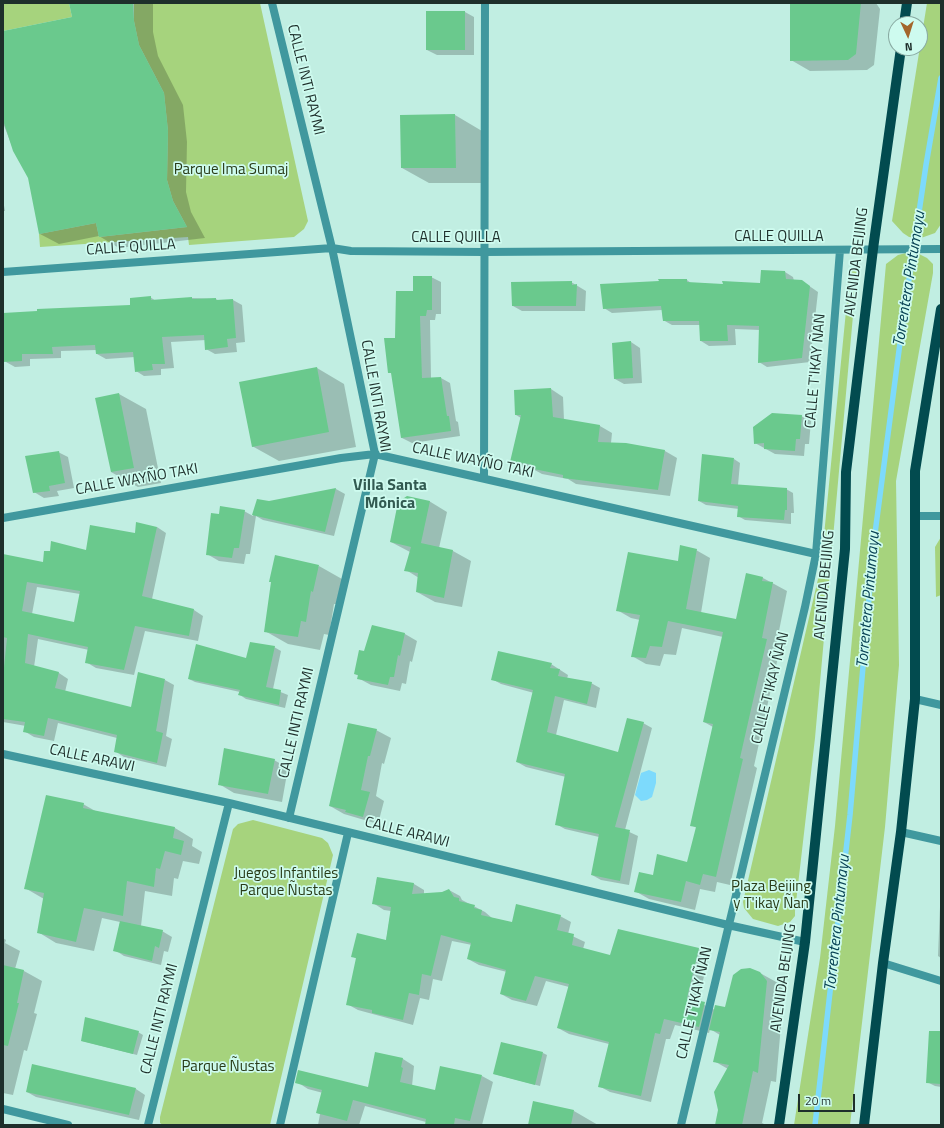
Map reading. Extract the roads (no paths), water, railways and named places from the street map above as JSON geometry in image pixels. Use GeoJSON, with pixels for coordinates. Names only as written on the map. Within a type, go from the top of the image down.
{"type":"FeatureCollection","features":[{"type":"Feature","properties":{"kind":"main road"},"geometry":{"type":"LineString","coordinates":[[905,16],[907,3]]}},
{"type":"Feature","properties":{"kind":"main road","name":"AVENIDA BEIJING"},"geometry":{"type":"LineString","coordinates":[[779,1125],[805,942],[844,549],[846,472],[900,56]]}},
{"type":"Feature","properties":{"kind":"main road"},"geometry":{"type":"LineString","coordinates":[[864,1125],[882,963],[901,832],[915,699],[915,471],[941,309]]}},
{"type":"Feature","properties":{"kind":"street","name":"CALLE INTI RAYMI"},"geometry":{"type":"LineString","coordinates":[[272,3],[332,248],[375,454],[289,818]]}},
{"type":"Feature","properties":{"kind":"street"},"geometry":{"type":"LineString","coordinates":[[484,478],[485,3]]}},
{"type":"Feature","properties":{"kind":"street","name":"CALLE QUILLA"},"geometry":{"type":"LineString","coordinates":[[3,272],[332,248],[351,251],[484,252],[941,249]]}},
{"type":"Feature","properties":{"kind":"street","name":"CALLE T'IKAY ÑAN"},"geometry":{"type":"LineString","coordinates":[[681,1125],[803,615],[816,554],[840,250]]}},
{"type":"Feature","properties":{"kind":"street","name":"CALLE WAYÑO TAKI"},"geometry":{"type":"LineString","coordinates":[[3,518],[341,458],[375,454],[816,554]]}},
{"type":"Feature","properties":{"kind":"street"},"geometry":{"type":"LineString","coordinates":[[915,516],[941,516]]}},
{"type":"Feature","properties":{"kind":"street"},"geometry":{"type":"LineString","coordinates":[[915,699],[941,705]]}},
{"type":"Feature","properties":{"kind":"street","name":"CALLE ARAWI"},"geometry":{"type":"LineString","coordinates":[[3,754],[229,803],[728,925],[805,942]]}},
{"type":"Feature","properties":{"kind":"street","name":"CALLE INTI RAYMI"},"geometry":{"type":"LineString","coordinates":[[148,1125],[229,803]]}},
{"type":"Feature","properties":{"kind":"street"},"geometry":{"type":"LineString","coordinates":[[901,832],[941,841]]}},
{"type":"Feature","properties":{"kind":"street"},"geometry":{"type":"LineString","coordinates":[[280,1125],[348,833]]}},
{"type":"Feature","properties":{"kind":"street"},"geometry":{"type":"LineString","coordinates":[[882,963],[941,981]]}},
{"type":"Feature","properties":{"kind":"street"},"geometry":{"type":"LineString","coordinates":[[3,1109],[68,1125]]}},
{"type":"Feature","properties":{"kind":"water"},"geometry":{"type":"Polygon","coordinates":[[[649,770],[656,773],[656,783],[652,797],[641,801],[635,795],[641,773],[649,770]]]}},
{"type":"Feature","properties":{"kind":"waterway","name":"Torrentera Pintumayu"},"geometry":{"type":"LineString","coordinates":[[815,1125],[850,815],[874,541],[903,320],[926,165],[941,78]]}},
{"type":"Feature","properties":{"kind":"district","name":"Villa Santa Mónica"},"geometry":{"type":"Point","coordinates":[390,495]}},
{"type":"Feature","properties":{"kind":"park label","name":"Parque Ima Sumaj"},"geometry":{"type":"Point","coordinates":[231,170]}},
{"type":"Feature","properties":{"kind":"park label","name":"Juegos Infantiles Parque Ñustas"},"geometry":{"type":"Point","coordinates":[286,882]}},
{"type":"Feature","properties":{"kind":"park label","name":"Plaza Beijing y T'ikay Ñan"},"geometry":{"type":"Point","coordinates":[771,896]}},
{"type":"Feature","properties":{"kind":"park label","name":"Parque Ñustas"},"geometry":{"type":"Point","coordinates":[228,1067]}}]}
